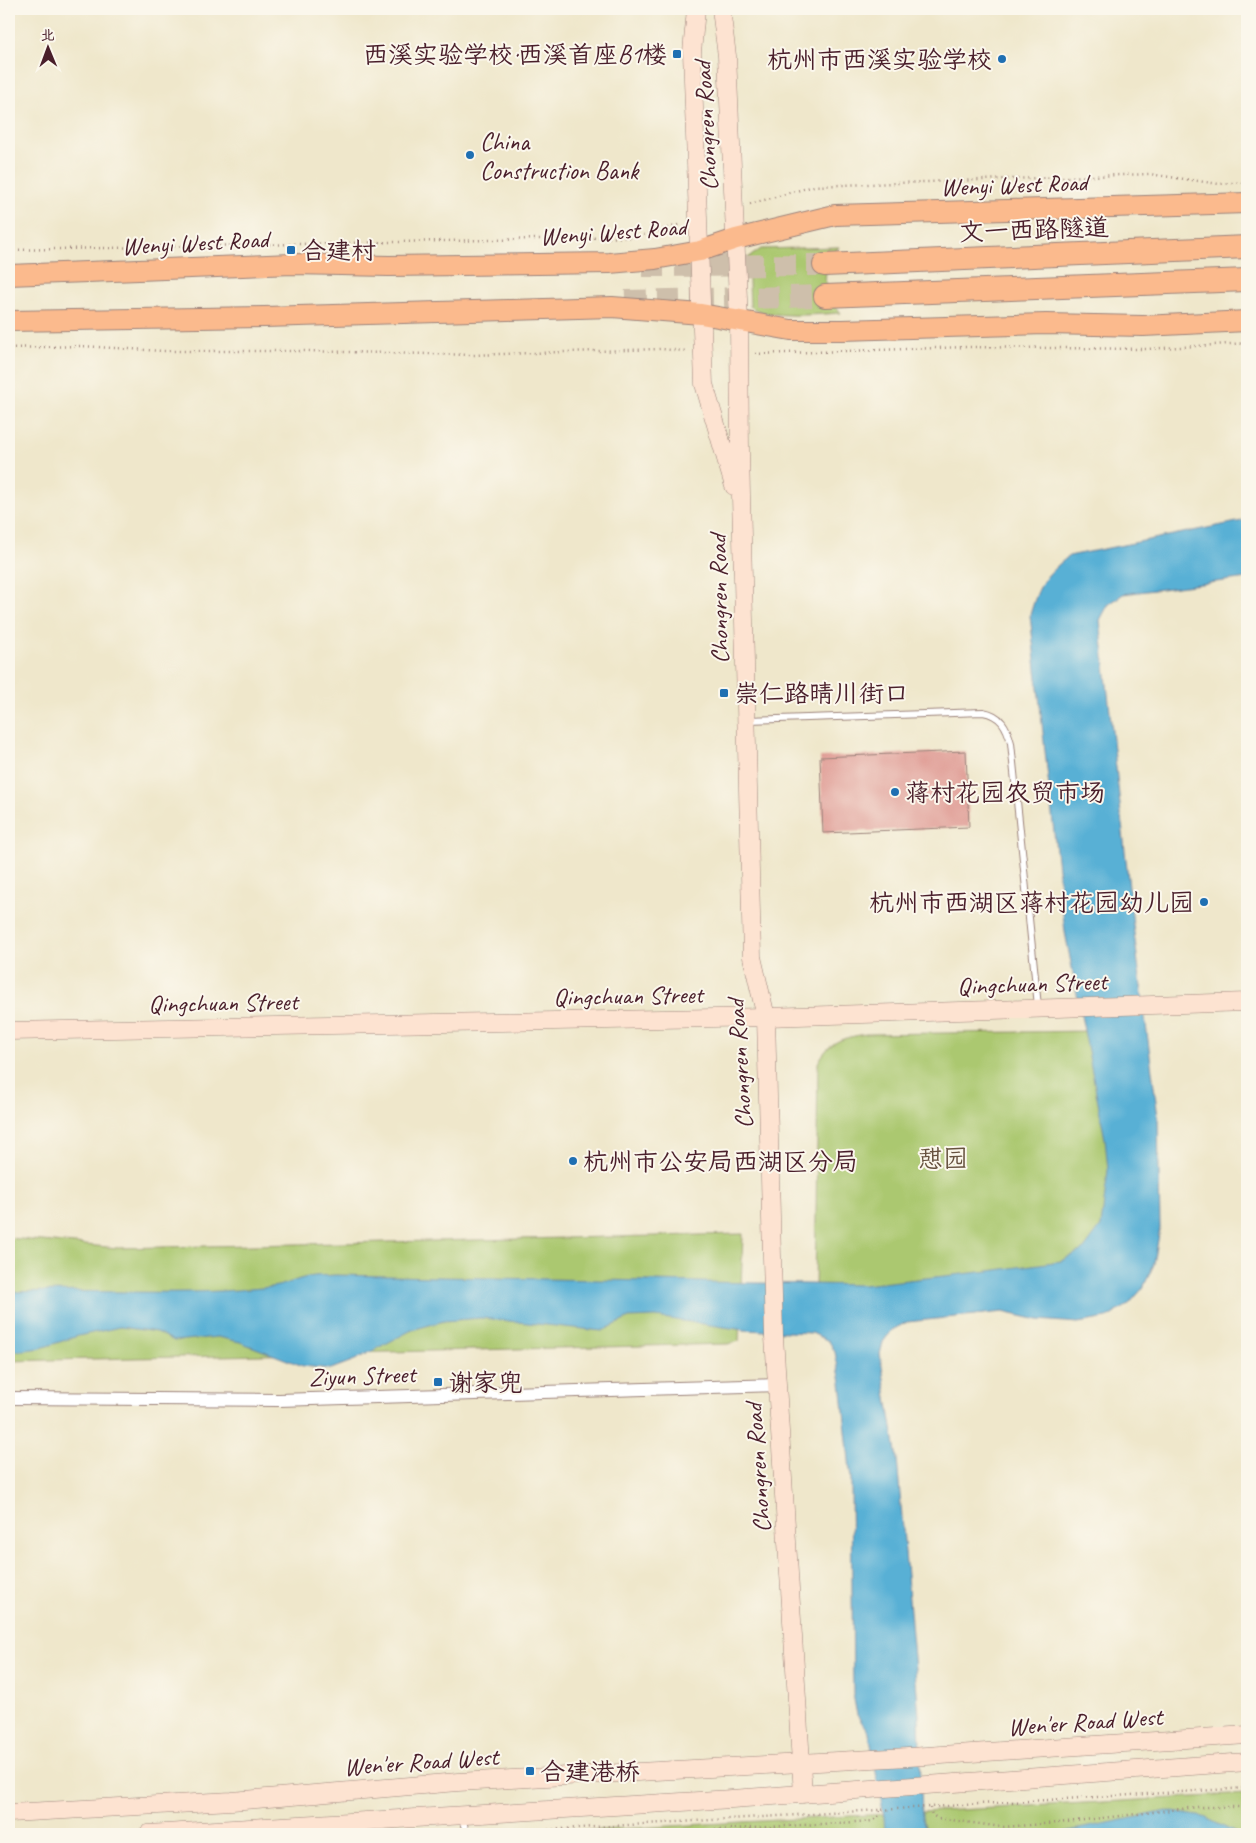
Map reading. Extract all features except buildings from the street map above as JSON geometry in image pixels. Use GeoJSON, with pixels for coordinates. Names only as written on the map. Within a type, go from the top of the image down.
{"type":"FeatureCollection","features":[{"type":"Feature","properties":{"kind":"highway","name":"文一西路隧道"},"geometry":{"type":"LineString","coordinates":[[824,265],[1247,247]]}},
{"type":"Feature","properties":{"kind":"highway"},"geometry":{"type":"LineString","coordinates":[[825,296],[1247,280]]}},
{"type":"Feature","properties":{"kind":"main road","name":"Wenyi West Road"},"geometry":{"type":"LineString","coordinates":[[9,275],[292,264],[389,266],[609,262],[655,259],[700,251],[736,239],[835,215],[1247,203]]}},
{"type":"Feature","properties":{"kind":"main road"},"geometry":{"type":"LineString","coordinates":[[9,321],[264,317],[612,307],[701,314],[791,330],[1046,324],[1143,326],[1247,321]]}},
{"type":"Feature","properties":{"kind":"street","name":"Chongren Road"},"geometry":{"type":"LineString","coordinates":[[696,9],[692,52],[704,384],[741,511]]}},
{"type":"Feature","properties":{"kind":"street","name":"Chongren Road"},"geometry":{"type":"LineString","coordinates":[[721,9],[727,56],[740,321],[741,511],[752,957],[766,1017],[774,1337],[803,1794]]}},
{"type":"Feature","properties":{"kind":"street","name":"Qingchuan Street"},"geometry":{"type":"LineString","coordinates":[[9,1031],[766,1017],[1038,1007],[1247,1002]]}},
{"type":"Feature","properties":{"kind":"street","name":"Ziyun Street"},"geometry":{"type":"LineString","coordinates":[[9,1398],[279,1400],[777,1384]]}},
{"type":"Feature","properties":{"kind":"street","name":"Wen'er Road West"},"geometry":{"type":"LineString","coordinates":[[9,1813],[232,1801],[468,1782],[800,1764],[1247,1735]]}},
{"type":"Feature","properties":{"kind":"street","name":"Wen'er Road West"},"geometry":{"type":"LineString","coordinates":[[803,1794],[1247,1762]]}},
{"type":"Feature","properties":{"kind":"street"},"geometry":{"type":"LineString","coordinates":[[148,1834],[803,1794]]}},
{"type":"Feature","properties":{"kind":"lane"},"geometry":{"type":"LineString","coordinates":[[746,720],[984,712],[993,714],[1001,721],[1007,728],[1011,743],[1038,1007]]}},
{"type":"Feature","properties":{"kind":"lane"},"geometry":{"type":"LineString","coordinates":[[461,1815],[467,1834]]}},
{"type":"Feature","properties":{"kind":"path"},"geometry":{"type":"LineString","coordinates":[[734,209],[814,186],[1149,174],[1219,184],[1247,182]]}},
{"type":"Feature","properties":{"kind":"path"},"geometry":{"type":"LineString","coordinates":[[9,250],[636,237],[699,219]]}},
{"type":"Feature","properties":{"kind":"path"},"geometry":{"type":"LineString","coordinates":[[740,355],[967,347],[1146,349],[1247,343]]}},
{"type":"Feature","properties":{"kind":"path"},"geometry":{"type":"LineString","coordinates":[[9,348],[81,346],[163,351],[305,351],[471,355],[660,349],[703,352]]}},
{"type":"Feature","properties":{"kind":"path"},"geometry":{"type":"LineString","coordinates":[[472,1834],[1247,1788]]}},
{"type":"Feature","properties":{"kind":"path"},"geometry":{"type":"LineString","coordinates":[[930,1808],[932,1815],[937,1818],[1002,1827],[1058,1823],[1198,1807],[1247,1807]]}},
{"type":"Feature","properties":{"kind":"path"},"geometry":{"type":"LineString","coordinates":[[645,1834],[872,1821],[878,1817],[881,1811]]}},
{"type":"Feature","properties":{"kind":"green space"},"geometry":{"type":"Polygon","coordinates":[[[839,247],[828,264],[825,280],[830,296],[841,313],[780,315],[758,310],[750,306],[748,258],[761,249],[839,247]]]}},
{"type":"Feature","properties":{"kind":"green space","name":"憇园"},"geometry":{"type":"Polygon","coordinates":[[[1097,1031],[1117,1155],[1107,1231],[1073,1266],[815,1294],[818,1063],[832,1045],[843,1039],[866,1034],[1097,1031]]]}},
{"type":"Feature","properties":{"kind":"green space"},"geometry":{"type":"Polygon","coordinates":[[[743,1234],[739,1341],[728,1344],[9,1361],[9,1238],[118,1248],[743,1234]]]}},
{"type":"Feature","properties":{"kind":"green space"},"geometry":{"type":"Polygon","coordinates":[[[1247,1794],[1247,1834],[526,1834],[1247,1794]]]}},
{"type":"Feature","properties":{"kind":"water"},"geometry":{"type":"Polygon","coordinates":[[[1247,520],[1247,578],[1123,594],[1108,605],[1100,620],[1133,925],[1158,1117],[1160,1228],[1154,1264],[1143,1288],[1128,1305],[1107,1318],[1078,1323],[1038,1320],[1003,1312],[907,1322],[892,1330],[883,1342],[880,1354],[897,1459],[919,1716],[922,1818],[928,1834],[885,1834],[884,1817],[869,1733],[857,1715],[853,1694],[851,1480],[841,1382],[835,1352],[829,1341],[812,1333],[744,1330],[656,1317],[629,1318],[602,1331],[481,1318],[444,1321],[412,1330],[355,1360],[331,1369],[303,1366],[240,1342],[218,1337],[174,1341],[157,1332],[120,1327],[78,1336],[41,1348],[9,1352],[9,1292],[206,1292],[276,1286],[311,1276],[335,1275],[863,1285],[1061,1261],[1084,1249],[1101,1226],[1108,1170],[1105,1139],[1065,932],[1030,615],[1036,596],[1044,581],[1069,556],[1247,520]]]}},
{"type":"Feature","properties":{"kind":"water"},"geometry":{"type":"Polygon","coordinates":[[[1167,1811],[1204,1817],[1238,1834],[1054,1834],[1167,1811]]]}},
{"type":"Feature","properties":{"kind":"tunnel"},"geometry":{"type":"LineString","coordinates":[[642,266],[824,265]]}},
{"type":"Feature","properties":{"kind":"tunnel"},"geometry":{"type":"LineString","coordinates":[[625,301],[825,296]]}},
{"type":"Feature","properties":{"kind":"place","name":"西溪实验学校·西溪首座B1楼"},"geometry":{"type":"Point","coordinates":[677,54]}},
{"type":"Feature","properties":{"kind":"place","name":"杭州市西溪实验学校"},"geometry":{"type":"Point","coordinates":[1002,59]}},
{"type":"Feature","properties":{"kind":"place","name":"China Construction Bank"},"geometry":{"type":"Point","coordinates":[470,155]}},
{"type":"Feature","properties":{"kind":"place","name":"合建村"},"geometry":{"type":"Point","coordinates":[291,250]}},
{"type":"Feature","properties":{"kind":"place","name":"崇仁路晴川街口"},"geometry":{"type":"Point","coordinates":[724,693]}},
{"type":"Feature","properties":{"kind":"place","name":"蒋村花园农贸市场"},"geometry":{"type":"Point","coordinates":[895,792]}},
{"type":"Feature","properties":{"kind":"place","name":"杭州市西湖区蒋村花园幼儿园"},"geometry":{"type":"Point","coordinates":[1204,902]}},
{"type":"Feature","properties":{"kind":"place","name":"杭州市公安局西湖区分局"},"geometry":{"type":"Point","coordinates":[573,1161]}},
{"type":"Feature","properties":{"kind":"place","name":"谢家兜"},"geometry":{"type":"Point","coordinates":[438,1382]}},
{"type":"Feature","properties":{"kind":"place","name":"合建港桥"},"geometry":{"type":"Point","coordinates":[530,1771]}}]}
